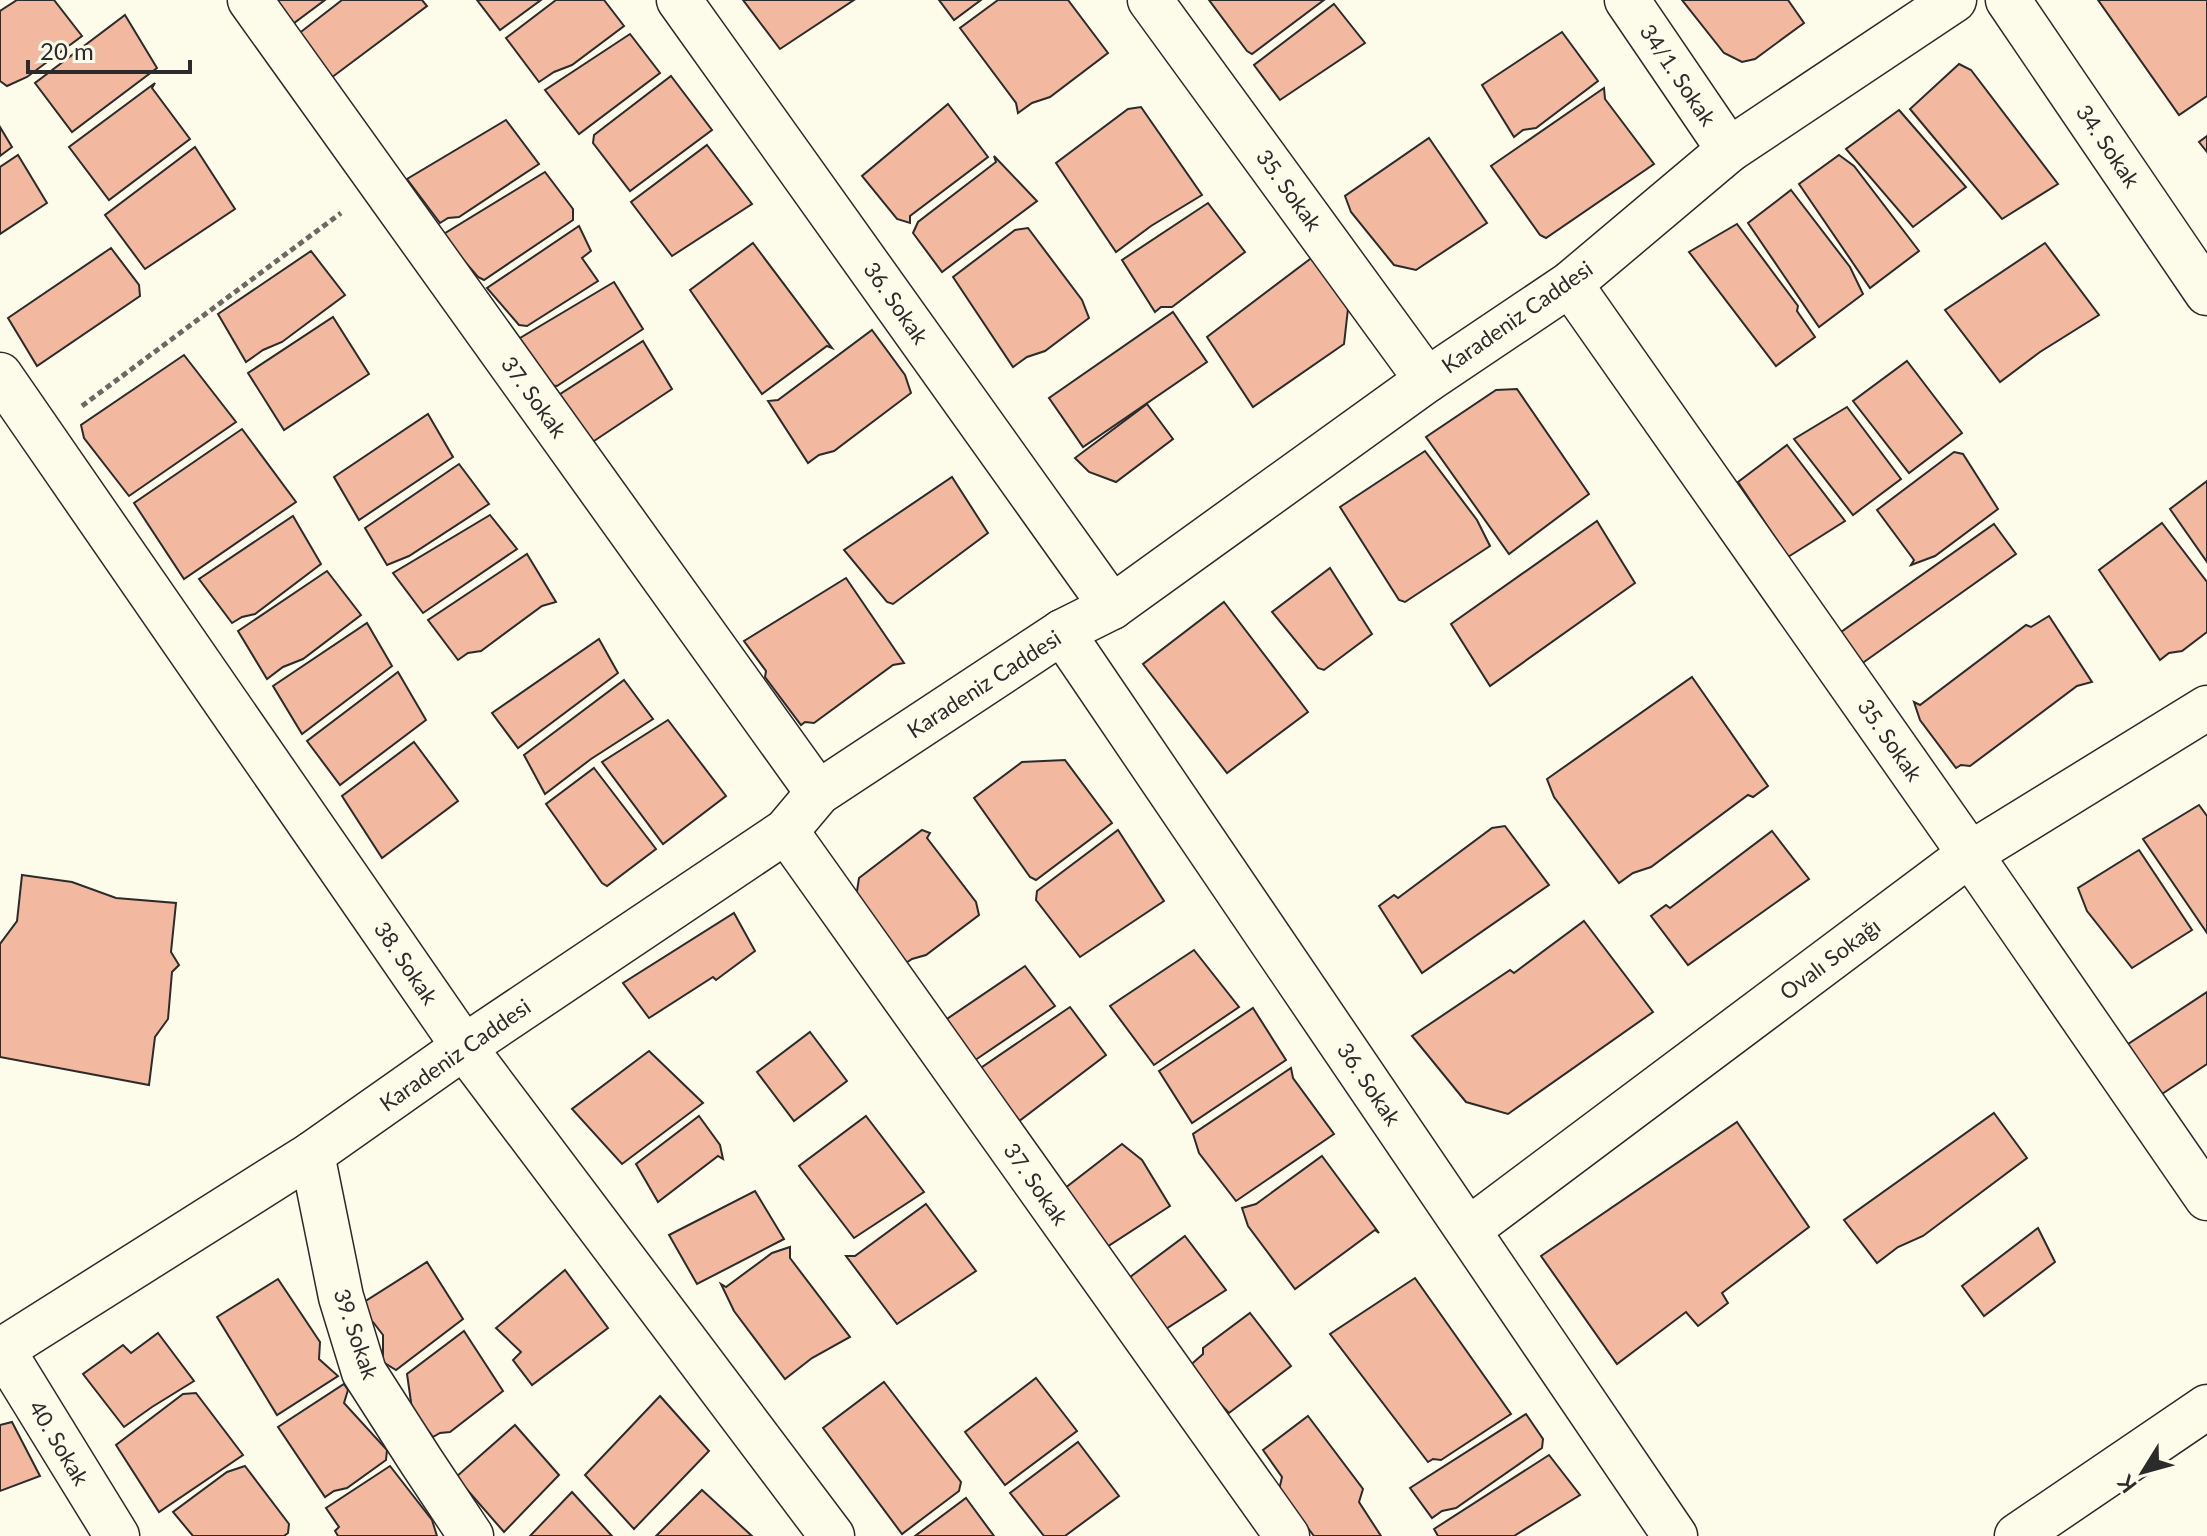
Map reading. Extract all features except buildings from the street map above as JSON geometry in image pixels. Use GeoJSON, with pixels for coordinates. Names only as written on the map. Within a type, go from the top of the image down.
{"type":"FeatureCollection","features":[{"type":"Feature","properties":{"kind":"street","name":"37. Sokak"},"geometry":{"type":"LineString","coordinates":[[250,0],[818,793]]}},
{"type":"Feature","properties":{"kind":"street","name":"36. Sokak"},"geometry":{"type":"LineString","coordinates":[[679,0],[1112,607]]}},
{"type":"Feature","properties":{"kind":"street","name":"35. Sokak"},"geometry":{"type":"LineString","coordinates":[[1150,0],[1427,380]]}},
{"type":"Feature","properties":{"kind":"street","name":"34/1. Sokak"},"geometry":{"type":"LineString","coordinates":[[1627,0],[1729,150]]}},
{"type":"Feature","properties":{"kind":"street","name":"Karadeniz Caddesi"},"geometry":{"type":"LineString","coordinates":[[1,1350],[312,1154],[464,1047],[786,831],[818,793],[1062,632],[1112,607],[1427,380],[1570,284],[1729,150],[1954,0]]}},
{"type":"Feature","properties":{"kind":"street","name":"34. Sokak"},"geometry":{"type":"LineString","coordinates":[[2008,0],[2207,293]]}},
{"type":"Feature","properties":{"kind":"street","name":"35. Sokak"},"geometry":{"type":"LineString","coordinates":[[1570,284],[2207,1198]]}},
{"type":"Feature","properties":{"kind":"street","name":"38. Sokak"},"geometry":{"type":"LineString","coordinates":[[0,375],[464,1047],[832,1536]]}},
{"type":"Feature","properties":{"kind":"street","name":"36. Sokak"},"geometry":{"type":"LineString","coordinates":[[1062,632],[1675,1536]]}},
{"type":"Feature","properties":{"kind":"street","name":"Ovalı Sokağı"},"geometry":{"type":"LineString","coordinates":[[1468,1230],[1970,854],[2207,708]]}},
{"type":"Feature","properties":{"kind":"street","name":"37. Sokak"},"geometry":{"type":"LineString","coordinates":[[786,831],[1287,1536]]}},
{"type":"Feature","properties":{"kind":"street","name":"39. Sokak"},"geometry":{"type":"LineString","coordinates":[[312,1154],[341,1297],[364,1372],[471,1536]]}},
{"type":"Feature","properties":{"kind":"street","name":"40. Sokak"},"geometry":{"type":"LineString","coordinates":[[1,1350],[117,1536]]}},
{"type":"Feature","properties":{"kind":"street"},"geometry":{"type":"LineString","coordinates":[[2017,1536],[2207,1407]]}},
{"type":"Feature","properties":{"kind":"path"},"geometry":{"type":"LineString","coordinates":[[43,435],[380,184]]}}]}
